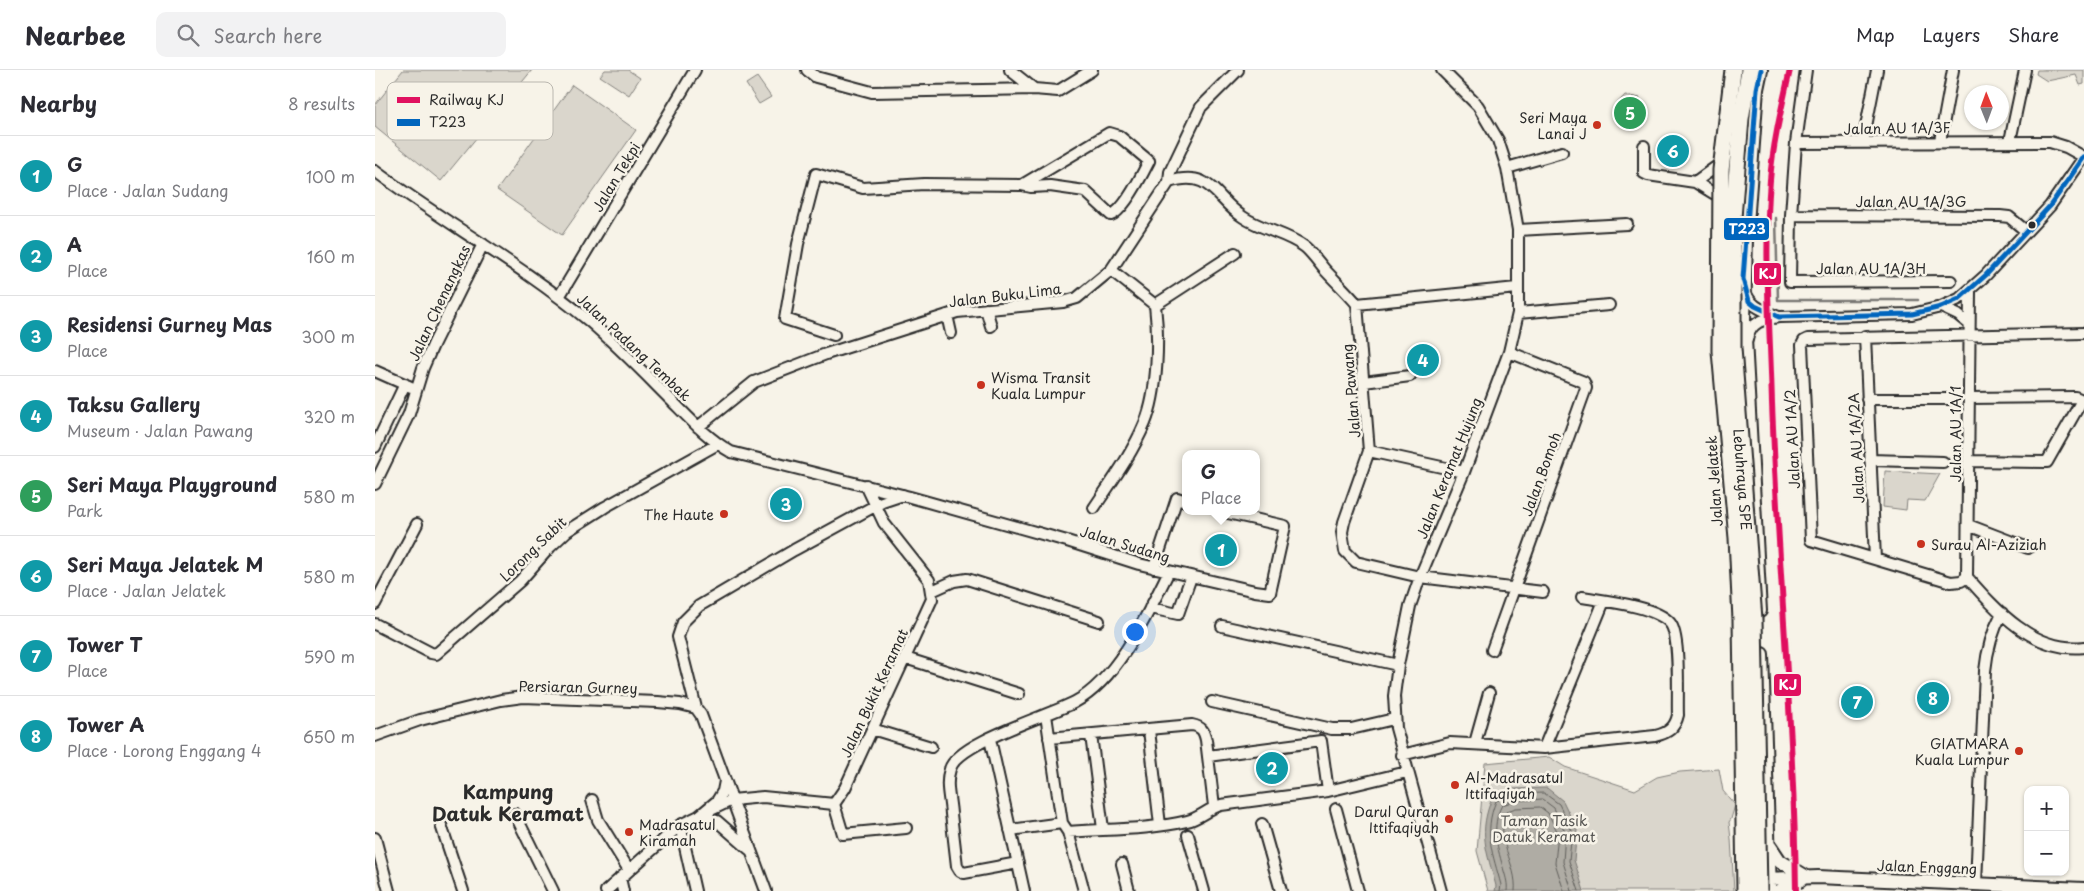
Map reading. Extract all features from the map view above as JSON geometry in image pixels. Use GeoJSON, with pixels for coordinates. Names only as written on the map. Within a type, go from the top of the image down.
{"type":"FeatureCollection","features":[{"type":"Feature","properties":{"kind":"highway","name":"Lebuhraya SPE"},"geometry":{"type":"LineString","coordinates":[[1734,70],[1721,170],[1720,351],[1737,538],[1741,620],[1745,891]]}},
{"type":"Feature","properties":{"kind":"highway","name":"Lebuhraya SPE"},"geometry":{"type":"LineString","coordinates":[[1749,70],[1741,119],[1733,218],[1733,348],[1754,619],[1759,891]]}},
{"type":"Feature","properties":{"kind":"main road","name":"Jalan Jelatek"},"geometry":{"type":"LineString","coordinates":[[1734,70],[1720,164],[1718,196],[1718,340],[1734,556],[1751,891]]}},
{"type":"Feature","properties":{"kind":"main road"},"geometry":{"type":"LineString","coordinates":[[1751,891],[1760,880],[1769,884],[1760,596],[1743,321],[1743,280],[1757,89],[1761,70]]}},
{"type":"Feature","properties":{"kind":"main road"},"geometry":{"type":"LineString","coordinates":[[1718,340],[1726,338],[1735,332],[1743,321]]}},
{"type":"Feature","properties":{"kind":"main road"},"geometry":{"type":"LineString","coordinates":[[1769,844],[1780,861],[1808,877]]}},
{"type":"Feature","properties":{"kind":"main road"},"geometry":{"type":"LineString","coordinates":[[1779,891],[1787,885],[1808,877]]}},
{"type":"Feature","properties":{"kind":"main road","name":"Jalan Enggang"},"geometry":{"type":"LineString","coordinates":[[1769,884],[1808,877],[1976,884],[2013,888],[2084,889]]}},
{"type":"Feature","properties":{"kind":"street","name":"Jalan Tekpi"},"geometry":{"type":"LineString","coordinates":[[559,297],[695,70]]}},
{"type":"Feature","properties":{"kind":"street"},"geometry":{"type":"LineString","coordinates":[[807,70],[816,77],[872,92],[1034,89],[1058,91],[1092,70]]}},
{"type":"Feature","properties":{"kind":"street"},"geometry":{"type":"LineString","coordinates":[[1010,70],[1034,89]]}},
{"type":"Feature","properties":{"kind":"street","name":"Jalan Buku Lima"},"geometry":{"type":"LineString","coordinates":[[698,427],[754,382],[826,354],[957,312],[1063,302],[1077,298],[1111,270],[1169,182],[1169,172],[1201,107],[1238,70]]}},
{"type":"Feature","properties":{"kind":"street","name":"Jalan Keramat Hujung"},"geometry":{"type":"LineString","coordinates":[[1441,891],[1402,755],[1394,719],[1394,696],[1398,665],[1410,606],[1420,577],[1464,472],[1509,352],[1518,313],[1518,230],[1507,168],[1498,140],[1478,106],[1442,70]]}},
{"type":"Feature","properties":{"kind":"street"},"geometry":{"type":"LineString","coordinates":[[1791,215],[1796,143],[1806,70]]}},
{"type":"Feature","properties":{"kind":"street"},"geometry":{"type":"LineString","coordinates":[[1863,142],[1877,70]]}},
{"type":"Feature","properties":{"kind":"street"},"geometry":{"type":"LineString","coordinates":[[1940,141],[1953,70]]}},
{"type":"Feature","properties":{"kind":"street"},"geometry":{"type":"LineString","coordinates":[[2010,141],[2025,70]]}},
{"type":"Feature","properties":{"kind":"street"},"geometry":{"type":"LineString","coordinates":[[834,335],[785,319],[798,244],[815,174],[863,188],[942,184],[1022,185],[1031,188],[1050,186],[1085,192],[1111,215],[1115,214],[1129,196],[1149,161],[1119,136],[1109,133],[1022,185]]}},
{"type":"Feature","properties":{"kind":"street","name":"Jalan AU 1A/3F"},"geometry":{"type":"LineString","coordinates":[[1796,143],[2050,142],[2066,147],[2084,157]]}},
{"type":"Feature","properties":{"kind":"street"},"geometry":{"type":"LineString","coordinates":[[1644,146],[1644,172],[1648,175],[1692,182],[1718,196]]}},
{"type":"Feature","properties":{"kind":"street"},"geometry":{"type":"LineString","coordinates":[[1507,168],[1562,152]]}},
{"type":"Feature","properties":{"kind":"street"},"geometry":{"type":"LineString","coordinates":[[1745,358],[1747,336],[1755,323],[1763,319],[1912,314],[1941,308],[1959,299],[1970,292],[2062,191],[2084,157]]}},
{"type":"Feature","properties":{"kind":"street"},"geometry":{"type":"LineString","coordinates":[[1692,182],[1720,164]]}},
{"type":"Feature","properties":{"kind":"street","name":"Jalan Padang Tembak"},"geometry":{"type":"LineString","coordinates":[[375,170],[435,214],[483,244],[559,297],[591,322],[698,427],[718,444],[731,452],[866,485]]}},
{"type":"Feature","properties":{"kind":"street"},"geometry":{"type":"LineString","coordinates":[[1169,182],[1189,178],[1210,185],[1218,196],[1247,220],[1305,248],[1357,304],[1517,288]]}},
{"type":"Feature","properties":{"kind":"street","name":"Jalan AU 1A/3G"},"geometry":{"type":"LineString","coordinates":[[1791,215],[2000,216],[2009,217],[2026,231]]}},
{"type":"Feature","properties":{"kind":"street","name":"Jalan AU 1A/3H"},"geometry":{"type":"LineString","coordinates":[[1791,215],[1790,282],[1951,282]]}},
{"type":"Feature","properties":{"kind":"street"},"geometry":{"type":"LineString","coordinates":[[1518,230],[1627,224]]}},
{"type":"Feature","properties":{"kind":"street","name":"Jalan Chenangkas"},"geometry":{"type":"LineString","coordinates":[[375,484],[399,438],[434,343],[483,244]]}},
{"type":"Feature","properties":{"kind":"street"},"geometry":{"type":"LineString","coordinates":[[1155,305],[1235,253]]}},
{"type":"Feature","properties":{"kind":"street"},"geometry":{"type":"LineString","coordinates":[[1094,508],[1128,457],[1146,420],[1157,373],[1155,305],[1111,270]]}},
{"type":"Feature","properties":{"kind":"street"},"geometry":{"type":"LineString","coordinates":[[1941,308],[1957,315],[1969,325],[1986,275]]}},
{"type":"Feature","properties":{"kind":"street"},"geometry":{"type":"LineString","coordinates":[[1743,280],[1749,301],[1755,306],[1779,317]]}},
{"type":"Feature","properties":{"kind":"street","name":"Jalan AU 1A/1"},"geometry":{"type":"LineString","coordinates":[[1967,577],[1970,292]]}},
{"type":"Feature","properties":{"kind":"street","name":"Jalan Pawang"},"geometry":{"type":"LineString","coordinates":[[1357,304],[1369,451],[1344,522],[1342,532],[1345,551],[1355,562],[1420,577],[1543,592]]}},
{"type":"Feature","properties":{"kind":"street"},"geometry":{"type":"LineString","coordinates":[[1518,313],[1609,305]]}},
{"type":"Feature","properties":{"kind":"street"},"geometry":{"type":"LineString","coordinates":[[986,309],[991,326]]}},
{"type":"Feature","properties":{"kind":"street"},"geometry":{"type":"LineString","coordinates":[[947,315],[951,333]]}},
{"type":"Feature","properties":{"kind":"street","name":"Jalan AU 1A/2"},"geometry":{"type":"LineString","coordinates":[[1967,577],[1961,581],[1951,582],[1811,540],[1802,345],[1808,338],[1865,336],[1969,325],[2084,332]]}},
{"type":"Feature","properties":{"kind":"street","name":"Jalan AU 1A/2A"},"geometry":{"type":"LineString","coordinates":[[1865,336],[1875,558]]}},
{"type":"Feature","properties":{"kind":"street","name":"Jalan Bomoh"},"geometry":{"type":"LineString","coordinates":[[1492,650],[1586,388],[1584,382],[1509,352]]}},
{"type":"Feature","properties":{"kind":"street"},"geometry":{"type":"LineString","coordinates":[[375,371],[417,390]]}},
{"type":"Feature","properties":{"kind":"street"},"geometry":{"type":"LineString","coordinates":[[1364,382],[1410,376]]}},
{"type":"Feature","properties":{"kind":"street"},"geometry":{"type":"LineString","coordinates":[[375,448],[405,384]]}},
{"type":"Feature","properties":{"kind":"street"},"geometry":{"type":"LineString","coordinates":[[1968,398],[2075,397],[2080,399],[2079,406],[2047,462],[1969,462]]}},
{"type":"Feature","properties":{"kind":"street"},"geometry":{"type":"LineString","coordinates":[[1867,399],[1950,399]]}},
{"type":"Feature","properties":{"kind":"street","name":"Lorong Sabit"},"geometry":{"type":"LineString","coordinates":[[375,624],[436,654],[520,581],[567,531],[605,507],[718,444]]}},
{"type":"Feature","properties":{"kind":"street"},"geometry":{"type":"LineString","coordinates":[[1369,451],[1464,472]]}},
{"type":"Feature","properties":{"kind":"street"},"geometry":{"type":"LineString","coordinates":[[1870,460],[1943,462]]}},
{"type":"Feature","properties":{"kind":"street"},"geometry":{"type":"LineString","coordinates":[[866,485],[884,523],[929,580],[931,591],[948,583],[967,579],[1099,621]]}},
{"type":"Feature","properties":{"kind":"street","name":"Jalan Sudang"},"geometry":{"type":"LineString","coordinates":[[866,485],[1067,541],[1154,568],[1269,594],[1285,527],[1283,524],[1239,515]]}},
{"type":"Feature","properties":{"kind":"street"},"geometry":{"type":"LineString","coordinates":[[766,891],[701,715],[696,708],[677,637],[683,622],[699,606],[876,506],[889,499],[904,495]]}},
{"type":"Feature","properties":{"kind":"street"},"geometry":{"type":"LineString","coordinates":[[1154,568],[1181,499]]}},
{"type":"Feature","properties":{"kind":"street"},"geometry":{"type":"LineString","coordinates":[[375,604],[417,524]]}},
{"type":"Feature","properties":{"kind":"street"},"geometry":{"type":"LineString","coordinates":[[1968,525],[2027,548]]}},
{"type":"Feature","properties":{"kind":"street"},"geometry":{"type":"LineString","coordinates":[[1018,863],[965,873],[960,871],[957,866],[947,787],[950,768],[958,756],[1008,728],[1076,702],[1097,685],[1119,659],[1143,625],[1169,571]]}},
{"type":"Feature","properties":{"kind":"street"},"geometry":{"type":"LineString","coordinates":[[1151,608],[1178,614],[1191,577]]}},
{"type":"Feature","properties":{"kind":"street"},"geometry":{"type":"LineString","coordinates":[[1967,577],[2018,627],[2045,642],[2063,646],[2084,647]]}},
{"type":"Feature","properties":{"kind":"street","name":"Jalan Bukit Keramat"},"geometry":{"type":"LineString","coordinates":[[834,804],[845,788],[932,599],[931,591]]}},
{"type":"Feature","properties":{"kind":"street"},"geometry":{"type":"LineString","coordinates":[[1402,755],[1441,744],[1475,743],[1544,748],[1655,736],[1671,730],[1676,723],[1678,715],[1676,640],[1671,624],[1654,613],[1582,597]]}},
{"type":"Feature","properties":{"kind":"street"},"geometry":{"type":"LineString","coordinates":[[1544,748],[1603,601]]}},
{"type":"Feature","properties":{"kind":"street"},"geometry":{"type":"LineString","coordinates":[[1976,884],[1987,649],[1993,630],[2002,613]]}},
{"type":"Feature","properties":{"kind":"street"},"geometry":{"type":"LineString","coordinates":[[1222,626],[1398,665]]}},
{"type":"Feature","properties":{"kind":"street"},"geometry":{"type":"LineString","coordinates":[[905,658],[1019,694]]}},
{"type":"Feature","properties":{"kind":"street"},"geometry":{"type":"LineString","coordinates":[[1475,743],[1489,693]]}},
{"type":"Feature","properties":{"kind":"street","name":"Persiaran Gurney"},"geometry":{"type":"LineString","coordinates":[[375,736],[420,720],[501,700],[523,697],[658,702],[689,705],[696,708]]}},
{"type":"Feature","properties":{"kind":"street"},"geometry":{"type":"LineString","coordinates":[[1212,702],[1332,729],[1351,729],[1394,719]]}},
{"type":"Feature","properties":{"kind":"street"},"geometry":{"type":"LineString","coordinates":[[1046,715],[1065,828],[1084,891]]}},
{"type":"Feature","properties":{"kind":"street"},"geometry":{"type":"LineString","coordinates":[[1049,738],[1149,730],[1192,724],[1204,731],[1214,806]]}},
{"type":"Feature","properties":{"kind":"street"},"geometry":{"type":"LineString","coordinates":[[872,729],[931,747]]}},
{"type":"Feature","properties":{"kind":"street"},"geometry":{"type":"LineString","coordinates":[[1149,730],[1160,825]]}},
{"type":"Feature","properties":{"kind":"street"},"geometry":{"type":"LineString","coordinates":[[1091,735],[1103,829]]}},
{"type":"Feature","properties":{"kind":"street"},"geometry":{"type":"LineString","coordinates":[[990,739],[1024,891]]}},
{"type":"Feature","properties":{"kind":"street"},"geometry":{"type":"LineString","coordinates":[[1208,756],[1321,741],[1328,791]]}},
{"type":"Feature","properties":{"kind":"street"},"geometry":{"type":"LineString","coordinates":[[1010,830],[1103,829],[1160,825],[1199,818],[1214,806],[1328,791],[1407,772]]}},
{"type":"Feature","properties":{"kind":"street"},"geometry":{"type":"LineString","coordinates":[[699,816],[721,796],[725,781]]}},
{"type":"Feature","properties":{"kind":"street"},"geometry":{"type":"LineString","coordinates":[[606,891],[680,826],[732,800],[763,797],[834,804],[843,834],[906,828]]}},
{"type":"Feature","properties":{"kind":"street"},"geometry":{"type":"LineString","coordinates":[[592,800],[598,820],[629,870]]}},
{"type":"Feature","properties":{"kind":"street"},"geometry":{"type":"LineString","coordinates":[[1337,809],[1358,891]]}},
{"type":"Feature","properties":{"kind":"street"},"geometry":{"type":"LineString","coordinates":[[515,814],[553,891]]}},
{"type":"Feature","properties":{"kind":"street"},"geometry":{"type":"LineString","coordinates":[[699,816],[717,821],[751,851]]}},
{"type":"Feature","properties":{"kind":"street"},"geometry":{"type":"LineString","coordinates":[[1262,824],[1281,891]]}},
{"type":"Feature","properties":{"kind":"street"},"geometry":{"type":"LineString","coordinates":[[441,825],[463,891]]}},
{"type":"Feature","properties":{"kind":"street"},"geometry":{"type":"LineString","coordinates":[[680,826],[695,891]]}},
{"type":"Feature","properties":{"kind":"street"},"geometry":{"type":"LineString","coordinates":[[1188,835],[1204,891]]}},
{"type":"Feature","properties":{"kind":"street"},"geometry":{"type":"LineString","coordinates":[[375,838],[389,891]]}},
{"type":"Feature","properties":{"kind":"street"},"geometry":{"type":"LineString","coordinates":[[1121,864],[1129,891]]}},
{"type":"Feature","properties":{"kind":"street"},"geometry":{"type":"LineString","coordinates":[[620,878],[623,891]]}},
{"type":"Feature","properties":{"kind":"green space"},"geometry":{"type":"Polygon","coordinates":[[[403,70],[532,70],[522,82],[393,82],[403,70]]]}},
{"type":"Feature","properties":{"kind":"green space"},"geometry":{"type":"Polygon","coordinates":[[[605,70],[628,70],[640,78],[629,95],[600,76],[605,70]]]}},
{"type":"Feature","properties":{"kind":"green space"},"geometry":{"type":"Polygon","coordinates":[[[2037,70],[2084,70],[2084,84],[2080,85],[2076,75],[2047,81],[2036,74],[2037,70]]]}},
{"type":"Feature","properties":{"kind":"green space"},"geometry":{"type":"Polygon","coordinates":[[[757,77],[771,97],[759,104],[746,84],[757,77]]]}},
{"type":"Feature","properties":{"kind":"green space"},"geometry":{"type":"Polygon","coordinates":[[[572,85],[636,130],[562,235],[497,190],[533,140],[553,140],[553,112],[572,85]]]}},
{"type":"Feature","properties":{"kind":"green space"},"geometry":{"type":"Polygon","coordinates":[[[387,90],[387,137],[375,127],[375,105],[387,90]]]}},
{"type":"Feature","properties":{"kind":"green space"},"geometry":{"type":"Polygon","coordinates":[[[1625,95],[1640,98],[1634,121],[1615,106],[1625,95]]]}},
{"type":"Feature","properties":{"kind":"green space"},"geometry":{"type":"Polygon","coordinates":[[[391,140],[475,140],[441,181],[391,140]]]}},
{"type":"Feature","properties":{"kind":"green space"},"geometry":{"type":"Polygon","coordinates":[[[1885,471],[1940,474],[1925,501],[1907,500],[1906,510],[1883,507],[1885,471]]]}},
{"type":"Feature","properties":{"kind":"green space","name":"Taman Tasik Datuk Keramat"},"geometry":{"type":"Polygon","coordinates":[[[1549,757],[1565,767],[1635,790],[1657,777],[1680,772],[1719,769],[1723,791],[1735,805],[1729,822],[1734,891],[1488,891],[1477,851],[1485,763],[1549,757]]]}},
{"type":"Feature","properties":{"kind":"water"},"geometry":{"type":"Polygon","coordinates":[[[1547,788],[1563,801],[1577,830],[1574,860],[1584,891],[1495,891],[1496,886],[1485,842],[1485,821],[1493,796],[1512,789],[1547,788]]]}},
{"type":"Feature","properties":{"kind":"waterway"},"geometry":{"type":"LineString","coordinates":[[1776,218],[1778,300],[1918,300]]}},
{"type":"Feature","properties":{"kind":"rail line","name":"KJ"},"geometry":{"type":"LineString","coordinates":[[1790,70],[1771,166],[1767,264],[1775,464],[1795,830],[1796,891]]}},
{"type":"Feature","properties":{"kind":"transit line","name":"T223"},"geometry":{"type":"LineString","coordinates":[[1761,70],[1757,89],[1743,279],[1749,301],[1755,306],[1779,317],[1912,314],[1941,307],[1959,299],[1986,275],[2050,206],[2084,157]]}},
{"type":"Feature","properties":{"kind":"place","name":"Seri Maya Playground"},"geometry":{"type":"Point","coordinates":[1630,113]}},
{"type":"Feature","properties":{"kind":"place","name":"Seri Maya Lanai J"},"geometry":{"type":"Point","coordinates":[1597,125]}},
{"type":"Feature","properties":{"kind":"place","name":"Seri Maya Jelatek M"},"geometry":{"type":"Point","coordinates":[1673,151]}},
{"type":"Feature","properties":{"kind":"place","name":"Taksu Gallery"},"geometry":{"type":"Point","coordinates":[1423,360]}},
{"type":"Feature","properties":{"kind":"place","name":"Wisma Transit Kuala Lumpur"},"geometry":{"type":"Point","coordinates":[981,385]}},
{"type":"Feature","properties":{"kind":"place","name":"Residensi Gurney Mas"},"geometry":{"type":"Point","coordinates":[786,504]}},
{"type":"Feature","properties":{"kind":"place","name":"The Haute"},"geometry":{"type":"Point","coordinates":[724,514]}},
{"type":"Feature","properties":{"kind":"place","name":"Surau Al-Aziziah"},"geometry":{"type":"Point","coordinates":[1921,544]}},
{"type":"Feature","properties":{"kind":"place","name":"G"},"geometry":{"type":"Point","coordinates":[1221,550]}},
{"type":"Feature","properties":{"kind":"place","name":"Tower A"},"geometry":{"type":"Point","coordinates":[1933,698]}},
{"type":"Feature","properties":{"kind":"place","name":"Tower T"},"geometry":{"type":"Point","coordinates":[1857,702]}},
{"type":"Feature","properties":{"kind":"place","name":"GIATMARA Kuala Lumpur"},"geometry":{"type":"Point","coordinates":[2019,751]}},
{"type":"Feature","properties":{"kind":"place","name":"A"},"geometry":{"type":"Point","coordinates":[1272,768]}},
{"type":"Feature","properties":{"kind":"place","name":"Al-Madrasatul Ittifaqiyah"},"geometry":{"type":"Point","coordinates":[1455,785]}},
{"type":"Feature","properties":{"kind":"place","name":"Darul Quran Ittifaqiyah"},"geometry":{"type":"Point","coordinates":[1449,819]}},
{"type":"Feature","properties":{"kind":"place","name":"Madrasatul Kiramah"},"geometry":{"type":"Point","coordinates":[629,832]}},
{"type":"Feature","properties":{"kind":"district","name":"Kampung Datuk Keramat"},"geometry":{"type":"Point","coordinates":[508,802]}}]}
